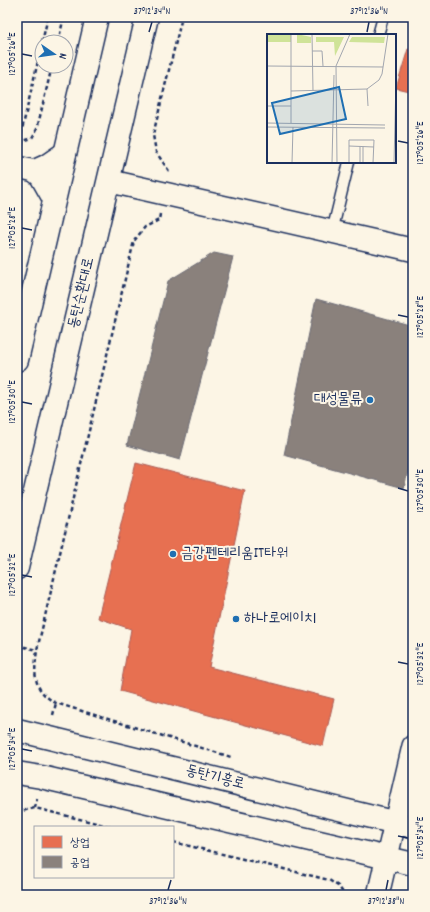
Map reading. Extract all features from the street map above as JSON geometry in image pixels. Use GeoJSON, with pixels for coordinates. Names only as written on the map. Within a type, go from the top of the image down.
{"type":"FeatureCollection","features":[{"type":"Feature","properties":{"kind":"street"},"geometry":{"type":"LineString","coordinates":[[17,360],[97,17]]}},
{"type":"Feature","properties":{"kind":"street","name":"동탄순환대로"},"geometry":{"type":"LineString","coordinates":[[17,568],[147,17]]}},
{"type":"Feature","properties":{"kind":"street"},"geometry":{"type":"LineString","coordinates":[[26,169],[46,166],[65,153]]}},
{"type":"Feature","properties":{"kind":"street"},"geometry":{"type":"LineString","coordinates":[[26,169],[41,176],[54,199]]}},
{"type":"Feature","properties":{"kind":"street"},"geometry":{"type":"LineString","coordinates":[[109,181],[413,250]]}},
{"type":"Feature","properties":{"kind":"street","name":"동탄기흥로"},"geometry":{"type":"LineString","coordinates":[[17,730],[404,825]]}},
{"type":"Feature","properties":{"kind":"street"},"geometry":{"type":"LineString","coordinates":[[378,895],[386,858],[404,825],[413,746]]}},
{"type":"Feature","properties":{"kind":"street"},"geometry":{"type":"LineString","coordinates":[[17,773],[41,777],[413,864]]}},
{"type":"Feature","properties":{"kind":"lane"},"geometry":{"type":"LineString","coordinates":[[378,34],[383,17]]}},
{"type":"Feature","properties":{"kind":"lane"},"geometry":{"type":"LineString","coordinates":[[332,232],[349,163]]}},
{"type":"Feature","properties":{"kind":"path"},"geometry":{"type":"LineString","coordinates":[[44,34],[48,17]]}},
{"type":"Feature","properties":{"kind":"path"},"geometry":{"type":"LineString","coordinates":[[60,34],[64,17]]}},
{"type":"Feature","properties":{"kind":"path"},"geometry":{"type":"LineString","coordinates":[[170,171],[156,152],[153,135],[182,17]]}},
{"type":"Feature","properties":{"kind":"path"},"geometry":{"type":"LineString","coordinates":[[21,147],[23,141],[21,134],[35,74]]}},
{"type":"Feature","properties":{"kind":"path"},"geometry":{"type":"LineString","coordinates":[[23,141],[32,138],[37,129],[50,74]]}},
{"type":"Feature","properties":{"kind":"path"},"geometry":{"type":"LineString","coordinates":[[158,220],[145,227],[134,241],[37,650],[35,667],[37,683],[44,696],[56,703],[238,760]]}},
{"type":"Feature","properties":{"kind":"path"},"geometry":{"type":"LineString","coordinates":[[17,645],[37,650]]}},
{"type":"Feature","properties":{"kind":"path"},"geometry":{"type":"LineString","coordinates":[[17,812],[35,808],[108,826]]}},
{"type":"Feature","properties":{"kind":"path"},"geometry":{"type":"LineString","coordinates":[[174,842],[329,880],[338,886],[345,895]]}},
{"type":"Feature","properties":{"kind":"building: 상업"},"geometry":{"type":"Polygon","coordinates":[[[408,49],[413,50],[413,92],[396,88],[408,49]]]}},
{"type":"Feature","properties":{"kind":"building: 상업","name":"금강펜테리움IT타워"},"geometry":{"type":"Polygon","coordinates":[[[136,463],[245,491],[209,667],[334,699],[323,746],[120,691],[131,629],[98,618],[136,463]]]}},
{"type":"Feature","properties":{"kind":"building: 공업"},"geometry":{"type":"Polygon","coordinates":[[[214,253],[233,257],[180,460],[127,445],[168,281],[214,253]]]}},
{"type":"Feature","properties":{"kind":"building: 공업"},"geometry":{"type":"Polygon","coordinates":[[[316,299],[413,326],[413,449],[404,488],[284,455],[316,299]]]}},
{"type":"Feature","properties":{"kind":"place","name":"대성물류"},"geometry":{"type":"Point","coordinates":[370,400]}},
{"type":"Feature","properties":{"kind":"place","name":"금강펜테리움IT타워"},"geometry":{"type":"Point","coordinates":[173,554]}},
{"type":"Feature","properties":{"kind":"place","name":"하나로에이치"},"geometry":{"type":"Point","coordinates":[236,619]}}]}
